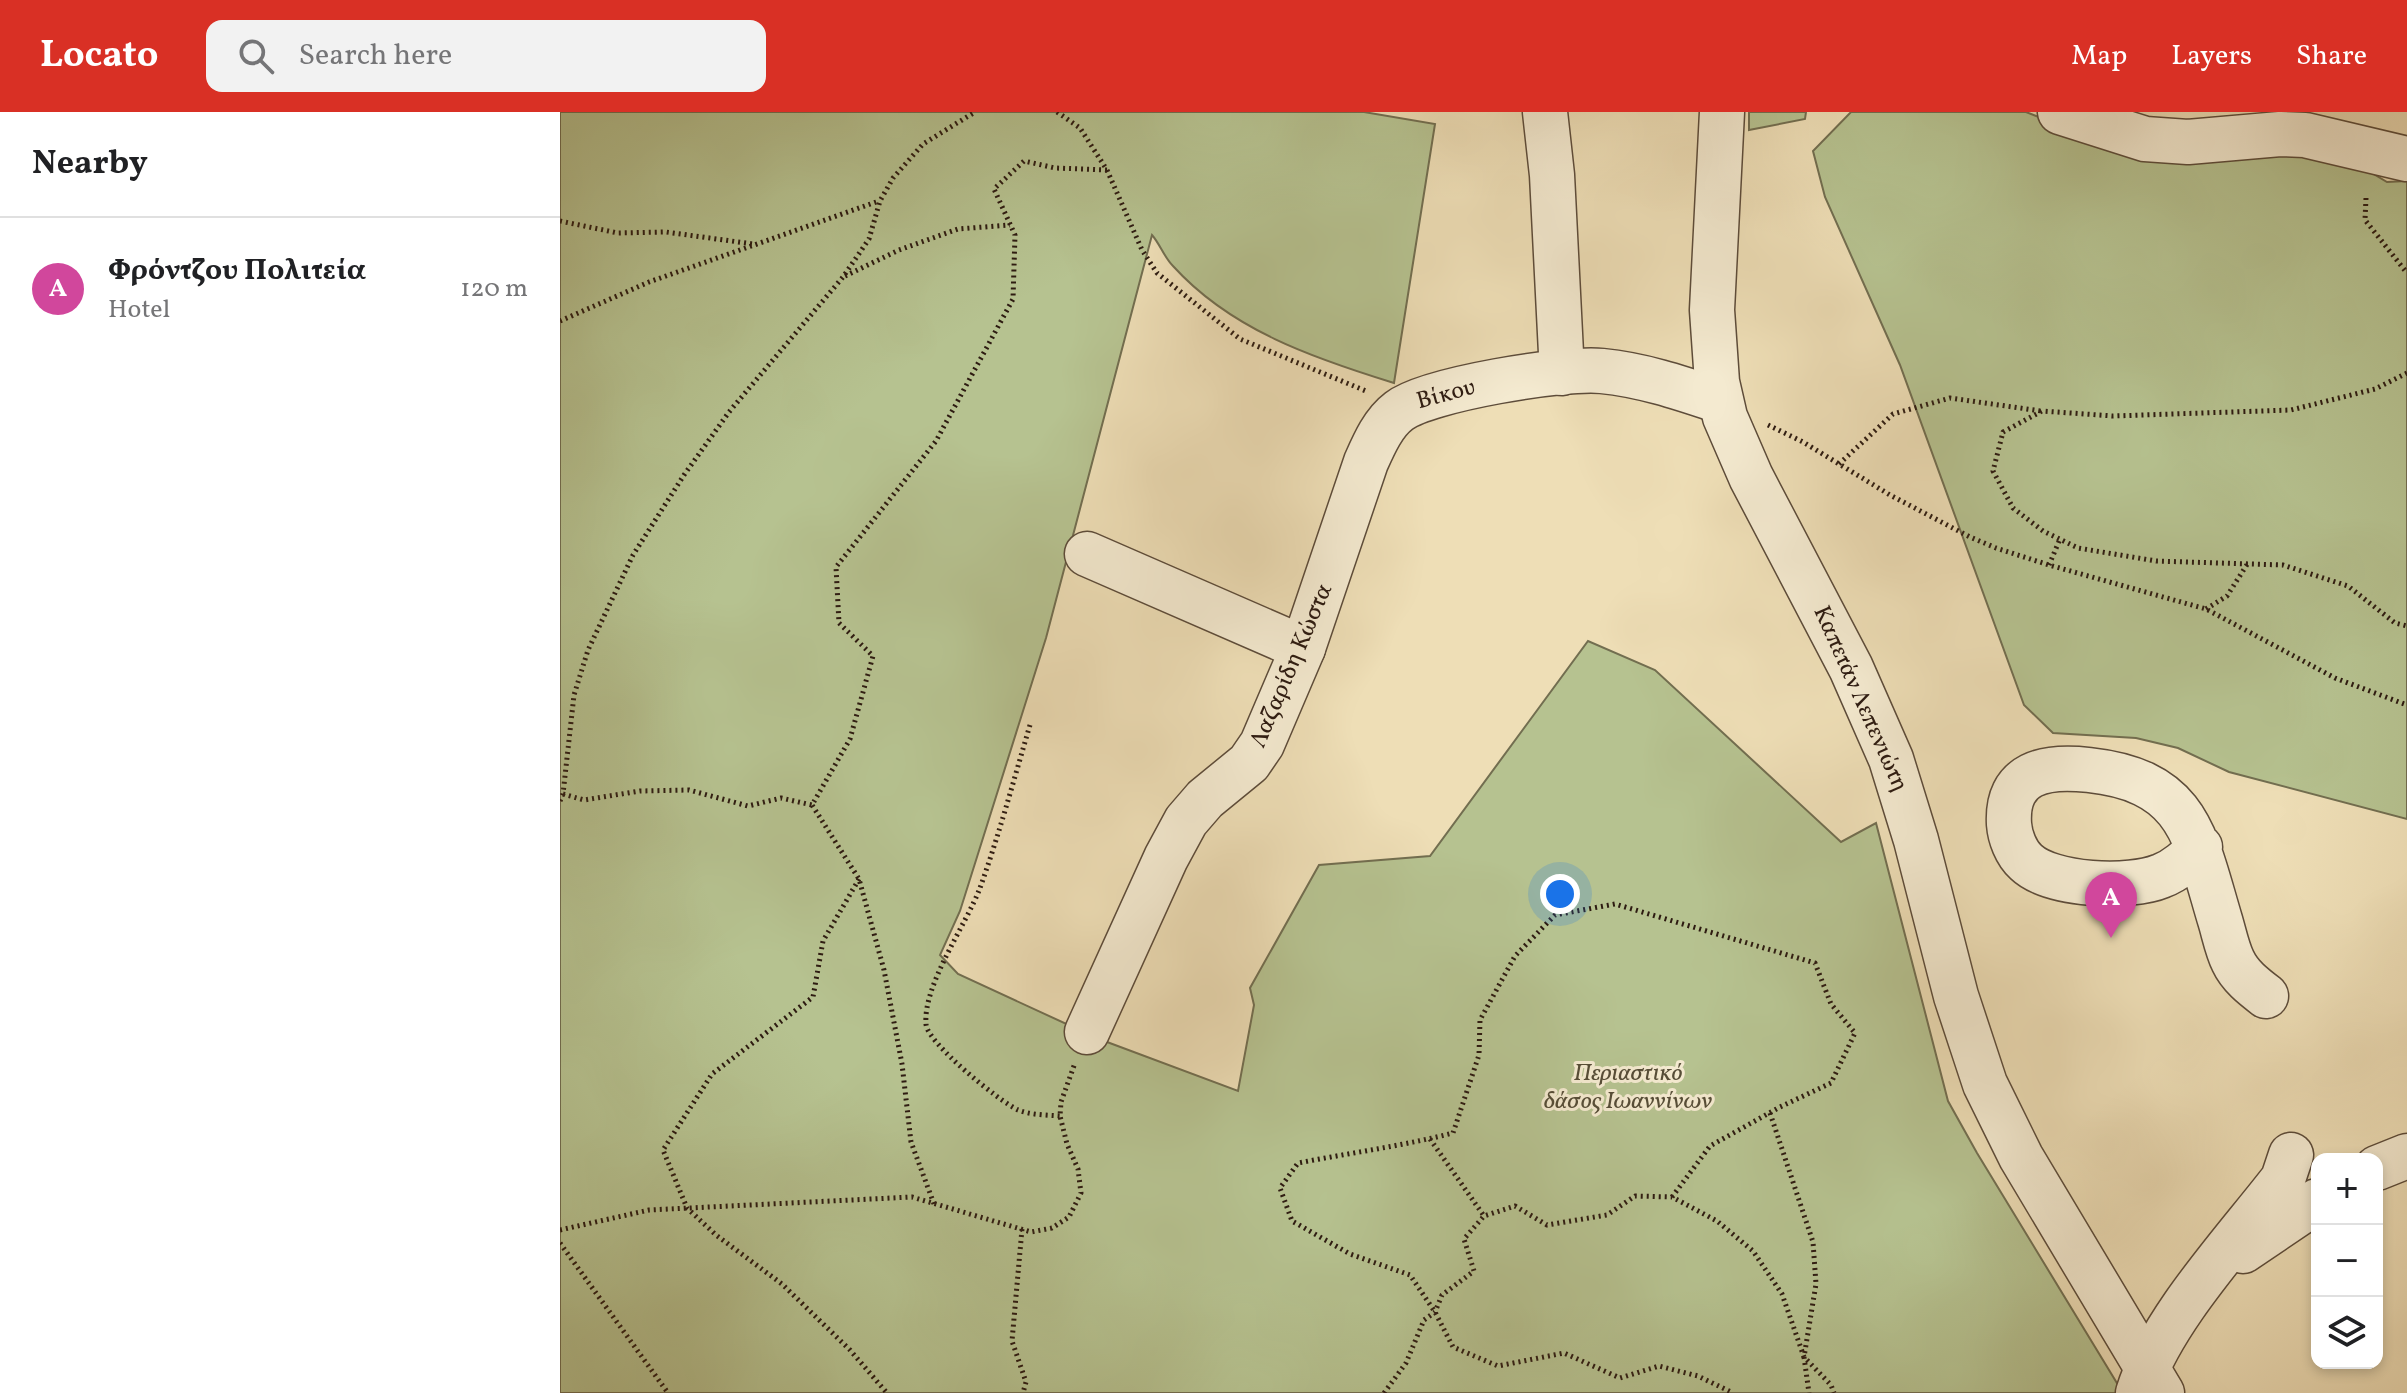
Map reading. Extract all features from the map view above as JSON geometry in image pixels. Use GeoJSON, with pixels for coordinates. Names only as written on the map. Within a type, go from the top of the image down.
{"type":"FeatureCollection","features":[{"type":"Feature","properties":{"kind":"street"},"geometry":{"type":"LineString","coordinates":[[1545,112],[1552,175],[1562,373]]}},
{"type":"Feature","properties":{"kind":"street","name":"Καπετάν Λεπενιώτη"},"geometry":{"type":"LineString","coordinates":[[1722,112],[1712,310],[1714,363],[1720,401],[1739,453],[1851,668],[1895,770],[1956,996],[1985,1084],[2021,1157],[2148,1385]]}},
{"type":"Feature","properties":{"kind":"street"},"geometry":{"type":"LineString","coordinates":[[2060,112],[2145,139],[2188,142],[2280,134],[2305,135],[2407,159]]}},
{"type":"Feature","properties":{"kind":"street","name":"Βίκου"},"geometry":{"type":"LineString","coordinates":[[1401,409],[1417,401],[1466,388],[1562,373],[1599,371],[1638,376],[1720,401]]}},
{"type":"Feature","properties":{"kind":"street","name":"Λαζαρίδη Κώστα"},"geometry":{"type":"LineString","coordinates":[[1087,1032],[1178,834],[1194,810],[1256,754],[1303,648],[1366,462],[1385,425],[1401,409]]}},
{"type":"Feature","properties":{"kind":"street"},"geometry":{"type":"LineString","coordinates":[[1087,554],[1303,648]]}},
{"type":"Feature","properties":{"kind":"street"},"geometry":{"type":"LineString","coordinates":[[2200,847],[2233,961],[2248,982],[2266,996]]}},
{"type":"Feature","properties":{"kind":"street"},"geometry":{"type":"LineString","coordinates":[[2148,1385],[2168,1329],[2283,1179],[2291,1155]]}},
{"type":"Feature","properties":{"kind":"street"},"geometry":{"type":"LineString","coordinates":[[2383,1166],[2407,1156]]}},
{"type":"Feature","properties":{"kind":"street"},"geometry":{"type":"LineString","coordinates":[[2207,1277],[2311,1205]]}},
{"type":"Feature","properties":{"kind":"path"},"geometry":{"type":"LineString","coordinates":[[560,801],[574,695],[588,650],[633,555],[729,412],[843,277],[869,239],[880,201],[893,178],[923,144],[975,112]]}},
{"type":"Feature","properties":{"kind":"path"},"geometry":{"type":"LineString","coordinates":[[1057,112],[1080,128],[1107,170]]}},
{"type":"Feature","properties":{"kind":"path"},"geometry":{"type":"LineString","coordinates":[[812,805],[850,739],[873,656],[839,623],[836,567],[936,441],[1013,299],[1015,235],[994,189],[1024,161],[1055,168],[1107,170]]}},
{"type":"Feature","properties":{"kind":"path","name":"Βίκου"},"geometry":{"type":"LineString","coordinates":[[1107,170],[1142,250],[1157,273],[1240,339],[1379,396],[1401,409]]}},
{"type":"Feature","properties":{"kind":"path"},"geometry":{"type":"LineString","coordinates":[[2366,198],[2365,220],[2407,273]]}},
{"type":"Feature","properties":{"kind":"path"},"geometry":{"type":"LineString","coordinates":[[560,321],[649,282],[880,201]]}},
{"type":"Feature","properties":{"kind":"path"},"geometry":{"type":"LineString","coordinates":[[560,221],[618,233],[666,232],[758,244]]}},
{"type":"Feature","properties":{"kind":"path"},"geometry":{"type":"LineString","coordinates":[[843,277],[899,250],[958,229],[1010,225]]}},
{"type":"Feature","properties":{"kind":"path"},"geometry":{"type":"LineString","coordinates":[[1839,464],[1893,414],[1950,398],[2042,411],[2113,416],[2291,410],[2375,389],[2407,373]]}},
{"type":"Feature","properties":{"kind":"path"},"geometry":{"type":"LineString","coordinates":[[1720,401],[1803,442],[1901,501],[1970,537],[2049,565],[2206,609],[2335,678],[2407,705]]}},
{"type":"Feature","properties":{"kind":"path"},"geometry":{"type":"LineString","coordinates":[[2042,411],[2003,432],[1993,471],[2013,508],[2043,531],[2078,548],[2156,561],[2283,565],[2348,586],[2395,623],[2407,626]]}},
{"type":"Feature","properties":{"kind":"path"},"geometry":{"type":"LineString","coordinates":[[2049,565],[2060,539]]}},
{"type":"Feature","properties":{"kind":"path"},"geometry":{"type":"LineString","coordinates":[[2206,609],[2227,596],[2249,563]]}},
{"type":"Feature","properties":{"kind":"path"},"geometry":{"type":"LineString","coordinates":[[1030,725],[979,891],[933,989],[926,1026],[932,1038],[1011,1106],[1032,1114],[1060,1116]]}},
{"type":"Feature","properties":{"kind":"path"},"geometry":{"type":"LineString","coordinates":[[563,794],[584,800],[640,791],[689,790],[748,806],[781,798],[812,805],[859,879],[884,970],[902,1064],[911,1142],[934,1204]]}},
{"type":"Feature","properties":{"kind":"path"},"geometry":{"type":"LineString","coordinates":[[859,879],[823,941],[813,997],[712,1074],[663,1150],[687,1208],[716,1235],[782,1284],[850,1350],[887,1393]]}},
{"type":"Feature","properties":{"kind":"path"},"geometry":{"type":"LineString","coordinates":[[1672,1197],[1710,1146],[1831,1083],[1855,1033],[1831,1004],[1815,963],[1615,904],[1555,915],[1515,956],[1480,1020],[1479,1055],[1453,1133],[1402,1147],[1359,1151],[1298,1163],[1280,1188],[1292,1221],[1350,1254],[1410,1275],[1435,1312],[1453,1347],[1498,1366],[1564,1353],[1620,1378],[1659,1366],[1698,1376],[1733,1393]]}},
{"type":"Feature","properties":{"kind":"path"},"geometry":{"type":"LineString","coordinates":[[560,1230],[649,1210],[912,1197],[1031,1232],[1052,1228],[1069,1217],[1081,1193],[1078,1169],[1060,1116],[1066,1084],[1087,1032]]}},
{"type":"Feature","properties":{"kind":"path"},"geometry":{"type":"LineString","coordinates":[[1770,1113],[1813,1242],[1816,1284],[1804,1357]]}},
{"type":"Feature","properties":{"kind":"path"},"geometry":{"type":"LineString","coordinates":[[1430,1139],[1484,1216]]}},
{"type":"Feature","properties":{"kind":"path"},"geometry":{"type":"LineString","coordinates":[[1384,1393],[1406,1363],[1424,1320],[1435,1312],[1442,1295],[1474,1271],[1464,1239],[1484,1216],[1515,1206],[1547,1225],[1607,1215],[1635,1196],[1672,1197],[1717,1221],[1753,1251],[1782,1294],[1804,1357],[1809,1393]]}},
{"type":"Feature","properties":{"kind":"path"},"geometry":{"type":"LineString","coordinates":[[1022,1229],[1012,1341],[1026,1382],[1023,1393]]}},
{"type":"Feature","properties":{"kind":"path"},"geometry":{"type":"LineString","coordinates":[[560,1243],[668,1393]]}},
{"type":"Feature","properties":{"kind":"path"},"geometry":{"type":"LineString","coordinates":[[1804,1357],[1831,1385],[1834,1393]]}},
{"type":"Feature","properties":{"kind":"green space","name":"Περιαστικό δάσος Ιωαννίνων"},"geometry":{"type":"Polygon","coordinates":[[[560,112],[1364,112],[1435,124],[1394,383],[1304,352],[1247,325],[1196,288],[1170,262],[1152,235],[1046,638],[960,911],[940,955],[958,974],[1099,1039],[1238,1091],[1254,1005],[1250,988],[1319,865],[1430,856],[1588,641],[1655,670],[1841,842],[1876,823],[1948,1101],[2123,1393],[560,1393],[560,112]]]}},
{"type":"Feature","properties":{"kind":"green space"},"geometry":{"type":"Polygon","coordinates":[[[1749,112],[1806,112],[1805,119],[1749,130],[1749,112]]]}},
{"type":"Feature","properties":{"kind":"green space"},"geometry":{"type":"Polygon","coordinates":[[[1851,112],[2026,112],[2148,160],[2172,163],[2307,147],[2335,151],[2387,182],[2407,181],[2407,819],[2229,772],[2178,748],[2136,738],[2053,733],[2024,705],[1900,365],[1825,197],[1813,151],[1851,112]]]}},
{"type":"Feature","properties":{"kind":"place","name":"Φρόντζου Πολιτεία"},"geometry":{"type":"Point","coordinates":[2111,938]}}]}
